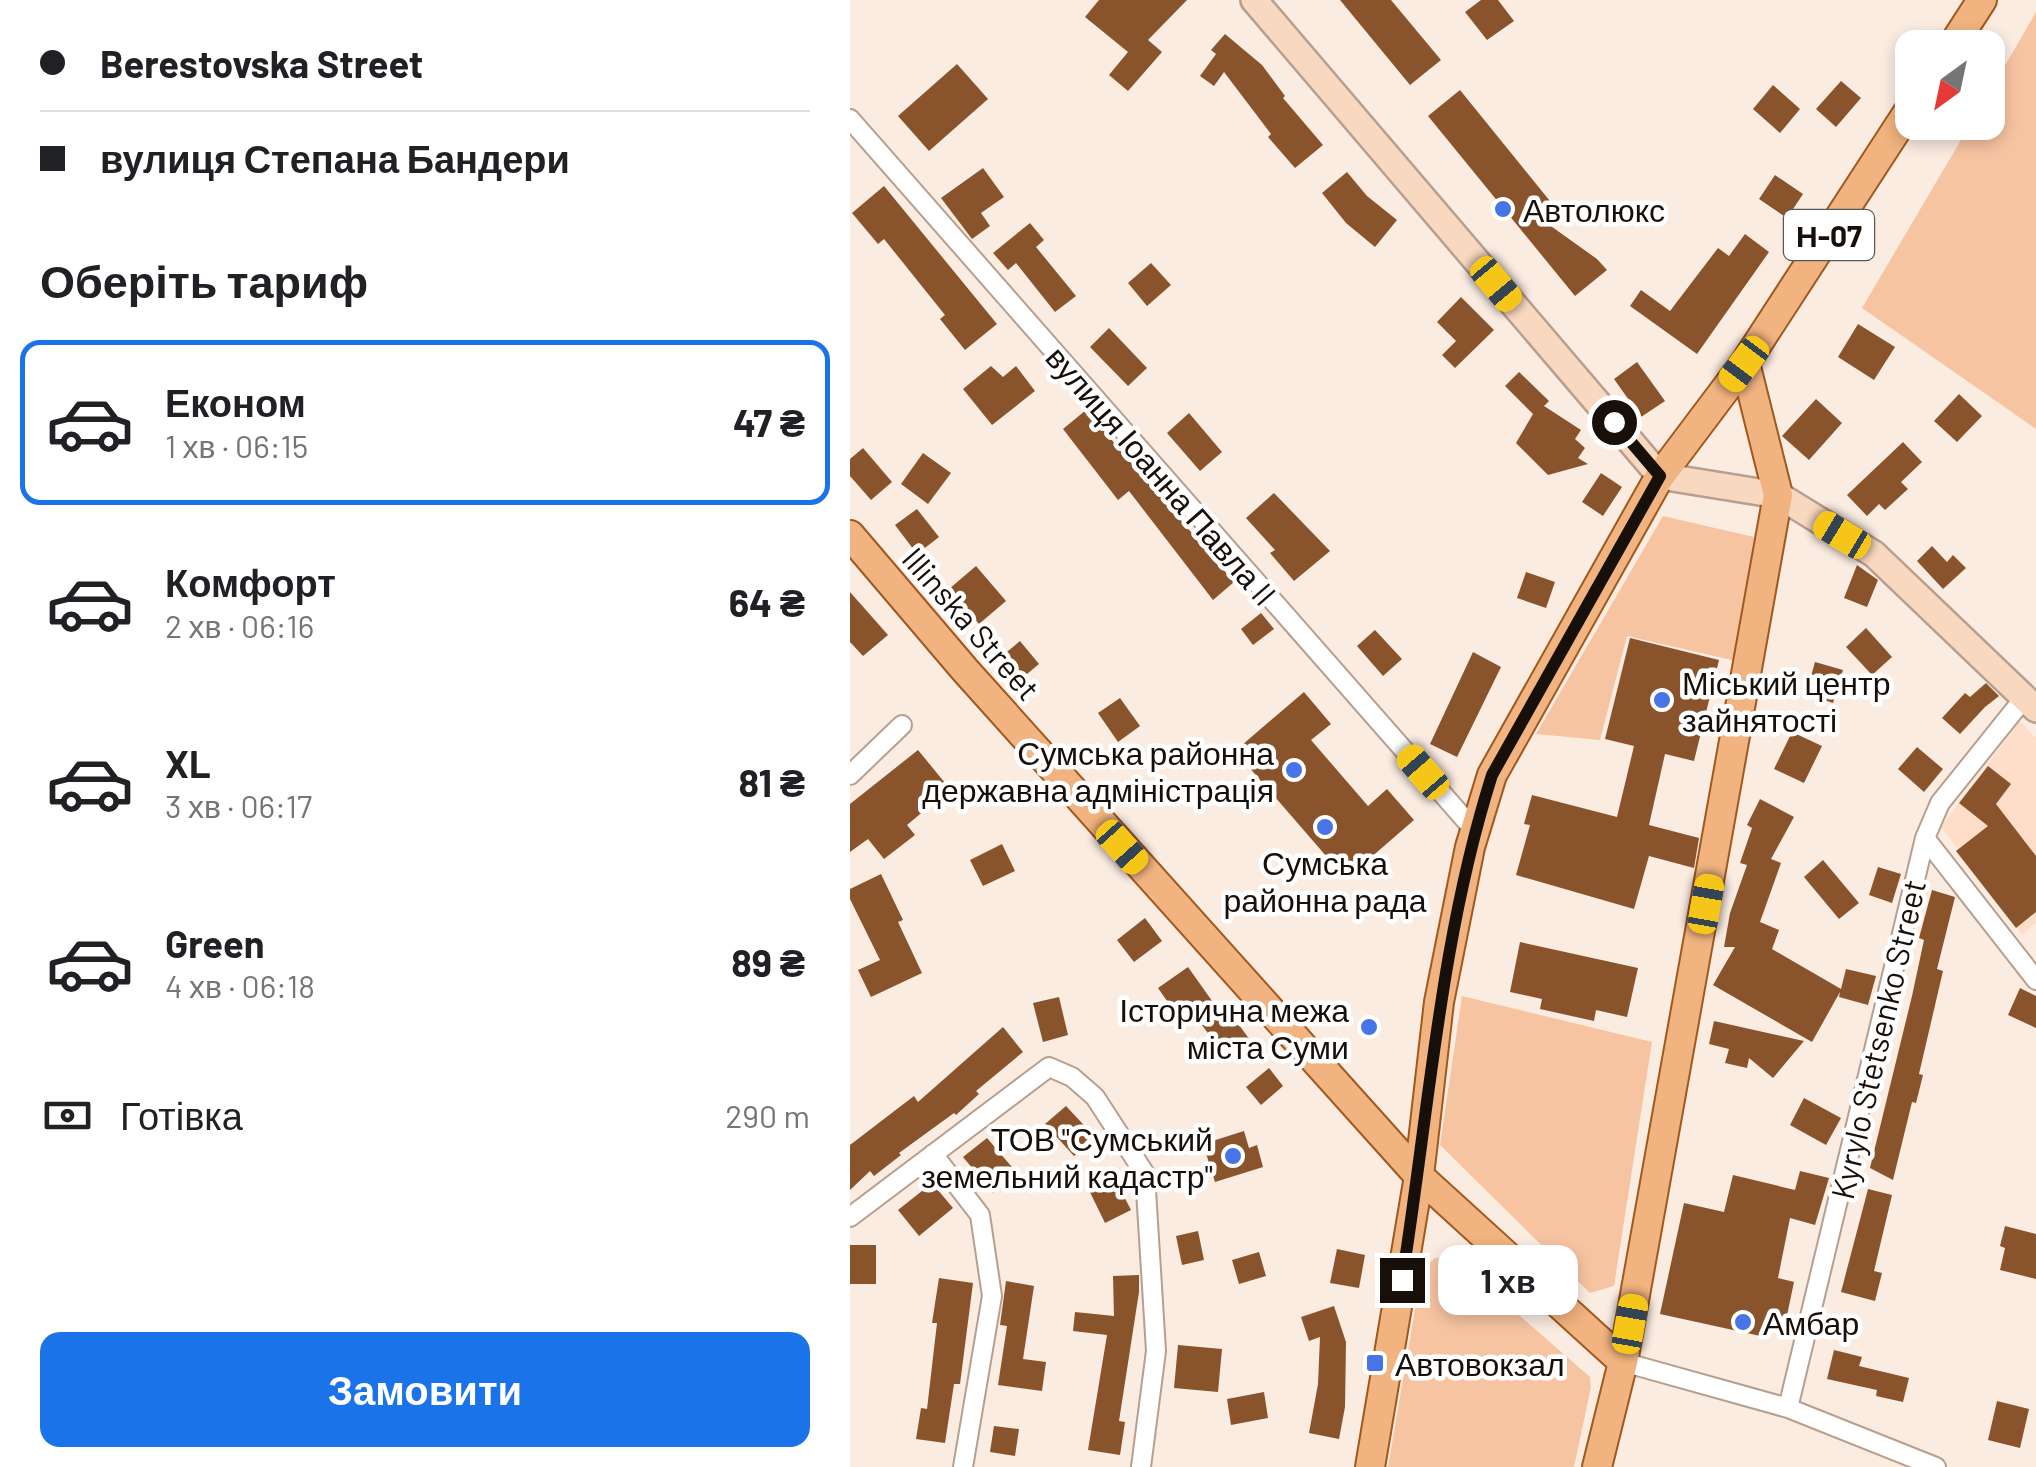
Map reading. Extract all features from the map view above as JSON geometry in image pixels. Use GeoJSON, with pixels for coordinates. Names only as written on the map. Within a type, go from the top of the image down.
{"type":"FeatureCollection","features":[{"type":"Feature","properties":{"kind":"main road"},"geometry":{"type":"LineString","coordinates":[[1963,30],[1982,0]]}},
{"type":"Feature","properties":{"kind":"main road","name":"Н-07"},"geometry":{"type":"LineString","coordinates":[[1370,1467],[1419,1176],[1439,1002],[1475,831],[1492,775],[1660,476],[1744,364],[1895,132]]}},
{"type":"Feature","properties":{"kind":"main road"},"geometry":{"type":"LineString","coordinates":[[1597,1467],[1623,1362],[1778,495],[1744,364]]}},
{"type":"Feature","properties":{"kind":"main road","name":"Illinska Street"},"geometry":{"type":"LineString","coordinates":[[850,534],[965,670],[1419,1176],[1623,1362]]}},
{"type":"Feature","properties":{"kind":"street"},"geometry":{"type":"LineString","coordinates":[[1254,0],[1660,476],[1778,495],[1874,554],[2030,703]]}},
{"type":"Feature","properties":{"kind":"street","name":"вулиця Іоанна Павла II"},"geometry":{"type":"LineString","coordinates":[[850,118],[1475,831]]}},
{"type":"Feature","properties":{"kind":"street","name":"Kyrylo Stetsenko Street"},"geometry":{"type":"LineString","coordinates":[[1788,1408],[1925,838],[1940,803],[2030,703]]}},
{"type":"Feature","properties":{"kind":"street"},"geometry":{"type":"LineString","coordinates":[[850,775],[902,725]]}},
{"type":"Feature","properties":{"kind":"street"},"geometry":{"type":"LineString","coordinates":[[1925,838],[2036,980]]}},
{"type":"Feature","properties":{"kind":"street"},"geometry":{"type":"LineString","coordinates":[[850,1217],[1048,1067],[1072,1077],[1096,1097],[1146,1174],[1156,1350],[1141,1467]]}},
{"type":"Feature","properties":{"kind":"street"},"geometry":{"type":"LineString","coordinates":[[934,1154],[980,1214],[992,1296],[963,1467]]}},
{"type":"Feature","properties":{"kind":"street"},"geometry":{"type":"LineString","coordinates":[[1623,1362],[1788,1408],[1936,1467]]}},
{"type":"Feature","properties":{"kind":"shaded area"},"geometry":{"type":"Polygon","coordinates":[[[2036,12],[2036,429],[1862,308],[1961,140],[2005,140],[2005,66],[2036,12]]]}},
{"type":"Feature","properties":{"kind":"shaded area"},"geometry":{"type":"Polygon","coordinates":[[[1663,516],[1754,537],[1736,661],[1627,636],[1600,740],[1536,734],[1663,516]]]}},
{"type":"Feature","properties":{"kind":"shaded area"},"geometry":{"type":"Polygon","coordinates":[[[2020,721],[2036,738],[2036,923],[2022,935],[1941,827],[2020,721]]]}},
{"type":"Feature","properties":{"kind":"shaded area"},"geometry":{"type":"Polygon","coordinates":[[[1462,996],[1652,1042],[1614,1286],[1590,1293],[1440,1145],[1462,996]]]}},
{"type":"Feature","properties":{"kind":"shaded area"},"geometry":{"type":"Polygon","coordinates":[[[1448,1257],[1590,1377],[1574,1467],[1388,1467],[1422,1269],[1435,1258],[1448,1257]]]}},
{"type":"Feature","properties":{"kind":"building"},"geometry":{"type":"Polygon","coordinates":[[[1099,0],[1187,0],[1148,40],[1162,52],[1128,91],[1109,75],[1128,52],[1085,17],[1099,0]]]}},
{"type":"Feature","properties":{"kind":"building"},"geometry":{"type":"Polygon","coordinates":[[[1340,0],[1391,0],[1441,60],[1410,85],[1340,0]]]}},
{"type":"Feature","properties":{"kind":"building"},"geometry":{"type":"Polygon","coordinates":[[[1481,0],[1498,0],[1514,21],[1487,40],[1465,12],[1481,0]]]}},
{"type":"Feature","properties":{"kind":"building"},"geometry":{"type":"Polygon","coordinates":[[[1225,34],[1262,65],[1283,98],[1323,145],[1295,168],[1268,137],[1271,134],[1224,72],[1214,86],[1200,76],[1216,54],[1211,50],[1225,34]]]}},
{"type":"Feature","properties":{"kind":"building"},"geometry":{"type":"Polygon","coordinates":[[[957,64],[988,99],[929,151],[898,116],[957,64]]]}},
{"type":"Feature","properties":{"kind":"building"},"geometry":{"type":"Polygon","coordinates":[[[1841,81],[1861,98],[1836,127],[1816,109],[1841,81]]]}},
{"type":"Feature","properties":{"kind":"building"},"geometry":{"type":"Polygon","coordinates":[[[1773,85],[1800,109],[1780,133],[1753,109],[1773,85]]]}},
{"type":"Feature","properties":{"kind":"building"},"geometry":{"type":"Polygon","coordinates":[[[1460,90],[1558,211],[1548,224],[1607,270],[1575,296],[1428,116],[1460,90]]]}},
{"type":"Feature","properties":{"kind":"building"},"geometry":{"type":"Polygon","coordinates":[[[983,168],[1004,197],[981,213],[990,226],[972,239],[941,198],[983,168]]]}},
{"type":"Feature","properties":{"kind":"building"},"geometry":{"type":"Polygon","coordinates":[[[1347,172],[1367,196],[1397,220],[1375,247],[1346,223],[1322,193],[1347,172]]]}},
{"type":"Feature","properties":{"kind":"building"},"geometry":{"type":"Polygon","coordinates":[[[1775,175],[1803,194],[1787,218],[1759,199],[1775,175]]]}},
{"type":"Feature","properties":{"kind":"building"},"geometry":{"type":"Polygon","coordinates":[[[884,186],[997,324],[965,350],[940,319],[945,315],[884,239],[878,244],[852,213],[884,186]]]}},
{"type":"Feature","properties":{"kind":"building"},"geometry":{"type":"Polygon","coordinates":[[[1030,223],[1044,240],[1036,247],[1076,296],[1055,312],[1016,263],[1008,270],[993,253],[1030,223]]]}},
{"type":"Feature","properties":{"kind":"building"},"geometry":{"type":"Polygon","coordinates":[[[1745,234],[1769,252],[1697,354],[1630,306],[1641,290],[1670,311],[1718,248],[1729,256],[1745,234]]]}},
{"type":"Feature","properties":{"kind":"building"},"geometry":{"type":"Polygon","coordinates":[[[1151,263],[1171,285],[1147,306],[1128,283],[1151,263]]]}},
{"type":"Feature","properties":{"kind":"building"},"geometry":{"type":"Polygon","coordinates":[[[1461,297],[1494,330],[1455,368],[1442,355],[1456,341],[1437,322],[1461,297]]]}},
{"type":"Feature","properties":{"kind":"building"},"geometry":{"type":"Polygon","coordinates":[[[1858,324],[1895,347],[1874,380],[1838,357],[1858,324]]]}},
{"type":"Feature","properties":{"kind":"building"},"geometry":{"type":"Polygon","coordinates":[[[1109,328],[1147,368],[1128,386],[1090,347],[1109,328]]]}},
{"type":"Feature","properties":{"kind":"building"},"geometry":{"type":"Polygon","coordinates":[[[1637,362],[1665,401],[1641,417],[1614,379],[1637,362]]]}},
{"type":"Feature","properties":{"kind":"building"},"geometry":{"type":"Polygon","coordinates":[[[991,366],[1003,377],[1016,366],[1035,391],[992,425],[963,389],[991,366]]]}},
{"type":"Feature","properties":{"kind":"building"},"geometry":{"type":"Polygon","coordinates":[[[1519,372],[1549,401],[1544,406],[1581,430],[1575,439],[1585,448],[1578,458],[1588,464],[1548,475],[1516,443],[1533,414],[1505,386],[1519,372]]]}},
{"type":"Feature","properties":{"kind":"building"},"geometry":{"type":"Polygon","coordinates":[[[1959,394],[1982,416],[1957,442],[1934,421],[1959,394]]]}},
{"type":"Feature","properties":{"kind":"building"},"geometry":{"type":"Polygon","coordinates":[[[1816,399],[1842,423],[1809,460],[1782,436],[1816,399]]]}},
{"type":"Feature","properties":{"kind":"building"},"geometry":{"type":"Polygon","coordinates":[[[1086,410],[1234,582],[1213,600],[1129,491],[1118,500],[1063,429],[1086,410]]]}},
{"type":"Feature","properties":{"kind":"building"},"geometry":{"type":"Polygon","coordinates":[[[1189,413],[1222,452],[1200,471],[1167,433],[1189,413]]]}},
{"type":"Feature","properties":{"kind":"building"},"geometry":{"type":"Polygon","coordinates":[[[1903,442],[1922,462],[1901,482],[1908,489],[1885,510],[1879,504],[1867,516],[1847,495],[1903,442]]]}},
{"type":"Feature","properties":{"kind":"building"},"geometry":{"type":"Polygon","coordinates":[[[863,448],[892,482],[871,500],[850,476],[850,459],[863,448]]]}},
{"type":"Feature","properties":{"kind":"building"},"geometry":{"type":"Polygon","coordinates":[[[923,453],[951,473],[928,504],[901,484],[923,453]]]}},
{"type":"Feature","properties":{"kind":"building"},"geometry":{"type":"Polygon","coordinates":[[[1601,473],[1622,487],[1603,516],[1582,502],[1601,473]]]}},
{"type":"Feature","properties":{"kind":"building"},"geometry":{"type":"Polygon","coordinates":[[[1274,493],[1330,551],[1294,581],[1270,553],[1275,550],[1246,518],[1274,493]]]}},
{"type":"Feature","properties":{"kind":"building"},"geometry":{"type":"Polygon","coordinates":[[[917,509],[939,537],[917,554],[895,525],[917,509]]]}},
{"type":"Feature","properties":{"kind":"building"},"geometry":{"type":"Polygon","coordinates":[[[1932,546],[1947,562],[1953,555],[1966,568],[1943,589],[1917,561],[1932,546]]]}},
{"type":"Feature","properties":{"kind":"building"},"geometry":{"type":"Polygon","coordinates":[[[1857,565],[1878,580],[1867,607],[1844,598],[1857,565]]]}},
{"type":"Feature","properties":{"kind":"building"},"geometry":{"type":"Polygon","coordinates":[[[976,566],[1006,601],[979,624],[949,589],[976,566]]]}},
{"type":"Feature","properties":{"kind":"building"},"geometry":{"type":"Polygon","coordinates":[[[1526,572],[1555,582],[1546,608],[1517,598],[1526,572]]]}},
{"type":"Feature","properties":{"kind":"building"},"geometry":{"type":"Polygon","coordinates":[[[850,592],[888,635],[863,656],[850,642],[850,592]]]}},
{"type":"Feature","properties":{"kind":"building"},"geometry":{"type":"Polygon","coordinates":[[[1261,613],[1274,629],[1253,645],[1241,629],[1261,613]]]}},
{"type":"Feature","properties":{"kind":"building"},"geometry":{"type":"Polygon","coordinates":[[[1866,628],[1892,657],[1872,675],[1846,647],[1866,628]]]}},
{"type":"Feature","properties":{"kind":"building"},"geometry":{"type":"Polygon","coordinates":[[[1375,630],[1402,659],[1383,676],[1357,646],[1375,630]]]}},
{"type":"Feature","properties":{"kind":"building"},"geometry":{"type":"Polygon","coordinates":[[[1630,638],[1719,660],[1694,761],[1665,754],[1649,825],[1699,838],[1694,868],[1649,856],[1634,909],[1516,875],[1530,825],[1524,824],[1532,795],[1617,817],[1634,746],[1605,739],[1630,638]]]}},
{"type":"Feature","properties":{"kind":"building"},"geometry":{"type":"Polygon","coordinates":[[[1020,641],[1039,664],[1021,679],[1002,656],[1020,641]]]}},
{"type":"Feature","properties":{"kind":"building"},"geometry":{"type":"Polygon","coordinates":[[[1473,652],[1501,667],[1457,757],[1430,744],[1473,652]]]}},
{"type":"Feature","properties":{"kind":"building"},"geometry":{"type":"Polygon","coordinates":[[[1815,662],[1843,670],[1833,703],[1806,694],[1815,662]]]}},
{"type":"Feature","properties":{"kind":"building"},"geometry":{"type":"Polygon","coordinates":[[[1986,683],[1999,696],[1960,734],[1942,718],[1965,693],[1970,697],[1986,683]]]}},
{"type":"Feature","properties":{"kind":"building","name":"Сумська районна державна адміністрація"},"geometry":{"type":"Polygon","coordinates":[[[1304,692],[1331,724],[1311,740],[1368,806],[1387,789],[1414,820],[1346,879],[1235,751],[1304,692]]]}},
{"type":"Feature","properties":{"kind":"building"},"geometry":{"type":"Polygon","coordinates":[[[1120,698],[1140,726],[1118,742],[1098,713],[1120,698]]]}},
{"type":"Feature","properties":{"kind":"building"},"geometry":{"type":"Polygon","coordinates":[[[1792,732],[1822,746],[1804,783],[1774,769],[1792,732]]]}},
{"type":"Feature","properties":{"kind":"building"},"geometry":{"type":"Polygon","coordinates":[[[1917,747],[1943,769],[1924,792],[1898,769],[1917,747]]]}},
{"type":"Feature","properties":{"kind":"building"},"geometry":{"type":"Polygon","coordinates":[[[918,750],[950,789],[907,825],[915,835],[884,859],[868,839],[850,852],[850,804],[918,750]]]}},
{"type":"Feature","properties":{"kind":"building"},"geometry":{"type":"Polygon","coordinates":[[[1988,766],[2011,784],[1996,804],[2036,856],[2036,912],[2016,928],[1956,851],[1988,826],[1959,803],[1988,766]]]}},
{"type":"Feature","properties":{"kind":"building"},"geometry":{"type":"Polygon","coordinates":[[[1760,799],[1794,817],[1771,859],[1781,863],[1760,922],[1779,930],[1772,949],[1841,989],[1846,969],[1876,976],[1868,1005],[1839,997],[1840,992],[1812,1042],[1713,985],[1735,947],[1724,947],[1730,913],[1747,865],[1740,863],[1752,828],[1747,825],[1760,799]]]}},
{"type":"Feature","properties":{"kind":"building"},"geometry":{"type":"Polygon","coordinates":[[[1002,844],[1015,871],[983,886],[970,860],[1002,844]]]}},
{"type":"Feature","properties":{"kind":"building"},"geometry":{"type":"Polygon","coordinates":[[[1823,860],[1859,903],[1839,919],[1804,877],[1823,860]]]}},
{"type":"Feature","properties":{"kind":"building"},"geometry":{"type":"Polygon","coordinates":[[[1878,867],[1901,874],[1892,903],[1869,895],[1878,867]]]}},
{"type":"Feature","properties":{"kind":"building"},"geometry":{"type":"Polygon","coordinates":[[[881,874],[922,973],[871,997],[858,970],[880,960],[850,899],[850,889],[881,874]]]}},
{"type":"Feature","properties":{"kind":"building"},"geometry":{"type":"Polygon","coordinates":[[[1932,890],[1955,897],[1937,969],[1943,971],[1919,1074],[1923,1075],[1916,1103],[1912,1102],[1893,1180],[1870,1168],[1912,996],[1924,940],[1919,938],[1932,890]]]}},
{"type":"Feature","properties":{"kind":"building"},"geometry":{"type":"Polygon","coordinates":[[[1145,918],[1162,941],[1134,962],[1117,940],[1145,918]]]}},
{"type":"Feature","properties":{"kind":"building"},"geometry":{"type":"Polygon","coordinates":[[[1520,942],[1638,968],[1627,1017],[1596,1010],[1594,1021],[1540,1009],[1542,999],[1510,992],[1520,942]]]}},
{"type":"Feature","properties":{"kind":"building"},"geometry":{"type":"Polygon","coordinates":[[[1188,967],[1227,1022],[1234,1018],[1250,1040],[1226,1058],[1191,1010],[1179,1018],[1158,988],[1188,967]]]}},
{"type":"Feature","properties":{"kind":"building"},"geometry":{"type":"Polygon","coordinates":[[[2020,988],[2036,996],[2036,1028],[2008,1015],[2020,988]]]}},
{"type":"Feature","properties":{"kind":"building"},"geometry":{"type":"Polygon","coordinates":[[[1059,997],[1068,1035],[1043,1042],[1033,1003],[1059,997]]]}},
{"type":"Feature","properties":{"kind":"building"},"geometry":{"type":"Polygon","coordinates":[[[1714,1021],[1804,1041],[1773,1078],[1749,1058],[1747,1068],[1725,1063],[1729,1049],[1709,1044],[1714,1021]]]}},
{"type":"Feature","properties":{"kind":"building"},"geometry":{"type":"Polygon","coordinates":[[[1003,1027],[1023,1052],[976,1091],[979,1094],[956,1115],[899,1153],[874,1176],[870,1171],[850,1190],[850,1145],[914,1096],[918,1102],[1003,1027]]]}},
{"type":"Feature","properties":{"kind":"building"},"geometry":{"type":"Polygon","coordinates":[[[1269,1068],[1283,1086],[1261,1105],[1246,1087],[1269,1068]]]}},
{"type":"Feature","properties":{"kind":"building"},"geometry":{"type":"Polygon","coordinates":[[[1804,1098],[1841,1118],[1826,1145],[1790,1125],[1804,1098]]]}},
{"type":"Feature","properties":{"kind":"building"},"geometry":{"type":"Polygon","coordinates":[[[1066,1106],[1095,1137],[1074,1156],[1045,1124],[1066,1106]]]}},
{"type":"Feature","properties":{"kind":"building","name":"ТОВ \"Сумський земельний кадастр\""},"geometry":{"type":"Polygon","coordinates":[[[1244,1131],[1249,1148],[1257,1145],[1263,1167],[1215,1182],[1203,1144],[1244,1131]]]}},
{"type":"Feature","properties":{"kind":"building"},"geometry":{"type":"Polygon","coordinates":[[[987,1138],[1017,1173],[993,1193],[963,1157],[987,1138]]]}},
{"type":"Feature","properties":{"kind":"building"},"geometry":{"type":"Polygon","coordinates":[[[1111,1171],[1131,1210],[1105,1223],[1086,1184],[1111,1171]]]}},
{"type":"Feature","properties":{"kind":"building"},"geometry":{"type":"Polygon","coordinates":[[[1800,1171],[1829,1178],[1815,1225],[1790,1218],[1778,1278],[1794,1282],[1785,1325],[1768,1321],[1765,1337],[1660,1314],[1684,1203],[1724,1212],[1733,1175],[1795,1190],[1800,1171]]]}},
{"type":"Feature","properties":{"kind":"building"},"geometry":{"type":"Polygon","coordinates":[[[932,1183],[953,1208],[919,1236],[898,1210],[932,1183]]]}},
{"type":"Feature","properties":{"kind":"building"},"geometry":{"type":"Polygon","coordinates":[[[1868,1189],[1892,1195],[1874,1271],[1882,1273],[1875,1301],[1841,1292],[1868,1189]]]}},
{"type":"Feature","properties":{"kind":"building"},"geometry":{"type":"Polygon","coordinates":[[[2005,1226],[2036,1234],[2036,1279],[2000,1270],[2005,1226]]]}},
{"type":"Feature","properties":{"kind":"building"},"geometry":{"type":"Polygon","coordinates":[[[1198,1231],[1204,1260],[1182,1265],[1176,1236],[1198,1231]]]}},
{"type":"Feature","properties":{"kind":"building"},"geometry":{"type":"Polygon","coordinates":[[[850,1245],[876,1245],[876,1284],[850,1284],[850,1245]]]}},
{"type":"Feature","properties":{"kind":"building"},"geometry":{"type":"Polygon","coordinates":[[[1337,1249],[1365,1255],[1359,1288],[1330,1283],[1337,1249]]]}},
{"type":"Feature","properties":{"kind":"building"},"geometry":{"type":"Polygon","coordinates":[[[1259,1252],[1266,1276],[1239,1284],[1232,1260],[1259,1252]]]}},
{"type":"Feature","properties":{"kind":"building"},"geometry":{"type":"Polygon","coordinates":[[[1139,1275],[1119,1421],[1125,1422],[1120,1455],[1088,1450],[1107,1335],[1073,1331],[1075,1312],[1114,1316],[1113,1276],[1139,1275]]]}},
{"type":"Feature","properties":{"kind":"building"},"geometry":{"type":"Polygon","coordinates":[[[939,1278],[973,1283],[960,1384],[954,1384],[945,1443],[916,1439],[921,1408],[927,1409],[939,1278]]]}},
{"type":"Feature","properties":{"kind":"building"},"geometry":{"type":"Polygon","coordinates":[[[1006,1281],[1034,1286],[1023,1359],[1046,1362],[1042,1391],[998,1385],[1007,1326],[1000,1325],[1006,1281]]]}},
{"type":"Feature","properties":{"kind":"building"},"geometry":{"type":"Polygon","coordinates":[[[1334,1306],[1346,1342],[1345,1407],[1339,1439],[1309,1433],[1318,1384],[1320,1337],[1309,1341],[1301,1317],[1334,1306]]]}},
{"type":"Feature","properties":{"kind":"building"},"geometry":{"type":"Polygon","coordinates":[[[1178,1345],[1222,1349],[1218,1392],[1174,1388],[1178,1345]]]}},
{"type":"Feature","properties":{"kind":"building"},"geometry":{"type":"Polygon","coordinates":[[[1834,1350],[1862,1357],[1859,1366],[1909,1378],[1903,1402],[1876,1396],[1877,1390],[1827,1379],[1834,1350]]]}},
{"type":"Feature","properties":{"kind":"building"},"geometry":{"type":"Polygon","coordinates":[[[1264,1392],[1268,1418],[1231,1425],[1227,1399],[1264,1392]]]}},
{"type":"Feature","properties":{"kind":"building"},"geometry":{"type":"Polygon","coordinates":[[[1997,1401],[2029,1409],[2020,1448],[1988,1440],[1997,1401]]]}},
{"type":"Feature","properties":{"kind":"building"},"geometry":{"type":"Polygon","coordinates":[[[994,1426],[1019,1429],[1015,1456],[990,1452],[994,1426]]]}},
{"type":"Feature","properties":{"kind":"place","name":"Автолюкс"},"geometry":{"type":"Point","coordinates":[1503,209]}},
{"type":"Feature","properties":{"kind":"place","name":"Міський центр зайнятості"},"geometry":{"type":"Point","coordinates":[1662,700]}},
{"type":"Feature","properties":{"kind":"place","name":"Сумська районна державна адміністрація"},"geometry":{"type":"Point","coordinates":[1294,770]}},
{"type":"Feature","properties":{"kind":"place","name":"Сумська районна рада"},"geometry":{"type":"Point","coordinates":[1325,827]}},
{"type":"Feature","properties":{"kind":"place","name":"Історична межа міста Суми"},"geometry":{"type":"Point","coordinates":[1369,1027]}},
{"type":"Feature","properties":{"kind":"place","name":"ТОВ \"Сумський земельний кадастр\""},"geometry":{"type":"Point","coordinates":[1233,1156]}},
{"type":"Feature","properties":{"kind":"place","name":"Амбар"},"geometry":{"type":"Point","coordinates":[1743,1322]}},
{"type":"Feature","properties":{"kind":"place","name":"Автовокзал"},"geometry":{"type":"Point","coordinates":[1375,1363]}},
{"type":"Feature","properties":{"kind":"route"},"geometry":{"type":"LineString","coordinates":[[1402,1280],[1419,1176],[1439,1002],[1478,817],[1492,775],[1660,476],[1614,422]]}}]}
